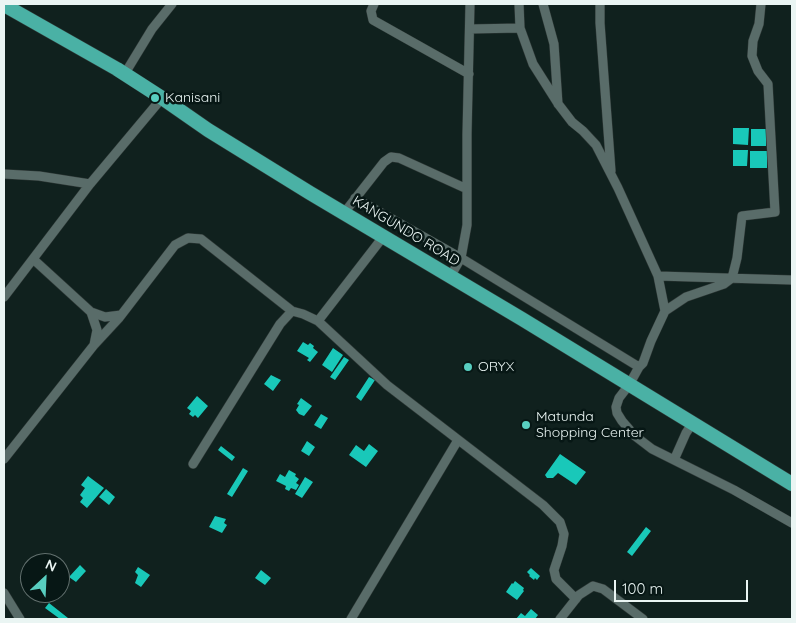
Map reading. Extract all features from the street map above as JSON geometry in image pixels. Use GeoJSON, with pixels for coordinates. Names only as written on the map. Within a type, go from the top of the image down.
{"type":"FeatureCollection","features":[{"type":"Feature","properties":{"kind":"highway","name":"KANGUNDO ROAD"},"geometry":{"type":"LineString","coordinates":[[4,5],[162,98],[208,130],[382,237],[522,319],[792,484]]}},
{"type":"Feature","properties":{"kind":"street"},"geometry":{"type":"LineString","coordinates":[[124,75],[152,29],[172,4]]}},
{"type":"Feature","properties":{"kind":"street"},"geometry":{"type":"LineString","coordinates":[[374,4],[371,11],[373,20],[469,74]]}},
{"type":"Feature","properties":{"kind":"street"},"geometry":{"type":"LineString","coordinates":[[450,277],[461,258],[467,225],[470,4]]}},
{"type":"Feature","properties":{"kind":"street"},"geometry":{"type":"LineString","coordinates":[[519,4],[520,28],[533,64],[559,106],[572,122],[596,145],[658,276],[665,310]]}},
{"type":"Feature","properties":{"kind":"street"},"geometry":{"type":"LineString","coordinates":[[543,4],[554,44],[559,106]]}},
{"type":"Feature","properties":{"kind":"street"},"geometry":{"type":"LineString","coordinates":[[600,4],[611,175]]}},
{"type":"Feature","properties":{"kind":"street"},"geometry":{"type":"LineString","coordinates":[[760,4],[760,24],[753,41],[752,56],[758,71],[768,84],[775,212],[742,216],[737,258],[732,278],[724,284],[686,297],[665,310],[643,362],[629,386],[619,398],[616,407],[622,421],[643,443],[734,490],[792,523]]}},
{"type":"Feature","properties":{"kind":"street"},"geometry":{"type":"LineString","coordinates":[[470,29],[520,28]]}},
{"type":"Feature","properties":{"kind":"street"},"geometry":{"type":"LineString","coordinates":[[4,297],[90,184],[162,98]]}},
{"type":"Feature","properties":{"kind":"street"},"geometry":{"type":"LineString","coordinates":[[344,213],[390,157],[399,158],[467,189]]}},
{"type":"Feature","properties":{"kind":"street"},"geometry":{"type":"LineString","coordinates":[[4,174],[39,176],[90,184]]}},
{"type":"Feature","properties":{"kind":"street"},"geometry":{"type":"LineString","coordinates":[[355,198],[461,258],[639,367]]}},
{"type":"Feature","properties":{"kind":"street"},"geometry":{"type":"LineString","coordinates":[[318,321],[382,237]]}},
{"type":"Feature","properties":{"kind":"street"},"geometry":{"type":"LineString","coordinates":[[4,459],[94,345],[121,315],[175,245],[188,238],[201,239],[292,312],[303,314],[318,321],[387,385],[543,505],[560,522],[564,534],[554,570],[556,579],[576,599]]}},
{"type":"Feature","properties":{"kind":"street"},"geometry":{"type":"LineString","coordinates":[[33,259],[91,312],[105,317],[121,315]]}},
{"type":"Feature","properties":{"kind":"street"},"geometry":{"type":"LineString","coordinates":[[658,276],[792,280]]}},
{"type":"Feature","properties":{"kind":"street"},"geometry":{"type":"LineString","coordinates":[[91,312],[97,330],[94,345]]}},
{"type":"Feature","properties":{"kind":"street"},"geometry":{"type":"LineString","coordinates":[[193,464],[280,324],[292,312]]}},
{"type":"Feature","properties":{"kind":"street"},"geometry":{"type":"LineString","coordinates":[[674,460],[692,424]]}},
{"type":"Feature","properties":{"kind":"street"},"geometry":{"type":"LineString","coordinates":[[351,619],[458,440]]}},
{"type":"Feature","properties":{"kind":"street"},"geometry":{"type":"LineString","coordinates":[[560,619],[576,599],[585,590],[593,586],[603,589],[643,619]]}},
{"type":"Feature","properties":{"kind":"street"},"geometry":{"type":"LineString","coordinates":[[4,593],[20,619]]}},
{"type":"Feature","properties":{"kind":"building"},"geometry":{"type":"Polygon","coordinates":[[[733,128],[749,128],[748,145],[733,144],[733,128]]]}},
{"type":"Feature","properties":{"kind":"building"},"geometry":{"type":"Polygon","coordinates":[[[751,129],[766,129],[766,146],[751,146],[751,129]]]}},
{"type":"Feature","properties":{"kind":"building"},"geometry":{"type":"Polygon","coordinates":[[[733,150],[748,150],[747,166],[733,166],[733,150]]]}},
{"type":"Feature","properties":{"kind":"building"},"geometry":{"type":"Polygon","coordinates":[[[750,151],[767,151],[767,168],[750,168],[750,151]]]}},
{"type":"Feature","properties":{"kind":"building"},"geometry":{"type":"Polygon","coordinates":[[[303,342],[308,345],[310,343],[318,352],[310,362],[307,360],[309,358],[297,351],[303,342]]]}},
{"type":"Feature","properties":{"kind":"building"},"geometry":{"type":"Polygon","coordinates":[[[333,348],[343,355],[332,372],[322,365],[333,348]]]}},
{"type":"Feature","properties":{"kind":"building"},"geometry":{"type":"Polygon","coordinates":[[[344,357],[349,360],[335,380],[330,377],[344,357]]]}},
{"type":"Feature","properties":{"kind":"building"},"geometry":{"type":"Polygon","coordinates":[[[271,375],[281,380],[273,391],[264,384],[271,375]]]}},
{"type":"Feature","properties":{"kind":"building"},"geometry":{"type":"Polygon","coordinates":[[[369,377],[375,380],[361,401],[356,397],[369,377]]]}},
{"type":"Feature","properties":{"kind":"building"},"geometry":{"type":"Polygon","coordinates":[[[197,396],[208,406],[198,418],[195,415],[193,417],[189,414],[191,411],[187,408],[197,396]]]}},
{"type":"Feature","properties":{"kind":"building"},"geometry":{"type":"Polygon","coordinates":[[[301,398],[312,406],[304,416],[296,410],[301,398]]]}},
{"type":"Feature","properties":{"kind":"building"},"geometry":{"type":"Polygon","coordinates":[[[321,414],[328,418],[321,429],[314,425],[321,414]]]}},
{"type":"Feature","properties":{"kind":"building"},"geometry":{"type":"Polygon","coordinates":[[[307,441],[315,447],[309,456],[301,451],[307,441]]]}},
{"type":"Feature","properties":{"kind":"building"},"geometry":{"type":"Polygon","coordinates":[[[369,444],[378,451],[366,467],[349,455],[356,445],[364,451],[369,444]]]}},
{"type":"Feature","properties":{"kind":"building"},"geometry":{"type":"Polygon","coordinates":[[[221,446],[235,457],[232,461],[218,450],[221,446]]]}},
{"type":"Feature","properties":{"kind":"building"},"geometry":{"type":"Polygon","coordinates":[[[560,454],[586,472],[576,485],[558,473],[553,478],[547,478],[545,475],[560,454]]]}},
{"type":"Feature","properties":{"kind":"building"},"geometry":{"type":"Polygon","coordinates":[[[243,468],[248,471],[232,497],[227,494],[243,468]]]}},
{"type":"Feature","properties":{"kind":"building"},"geometry":{"type":"Polygon","coordinates":[[[289,470],[296,474],[295,476],[299,479],[296,483],[299,485],[296,490],[291,488],[289,491],[285,489],[286,486],[276,481],[280,474],[285,477],[289,470]]]}},
{"type":"Feature","properties":{"kind":"building"},"geometry":{"type":"Polygon","coordinates":[[[88,476],[104,488],[87,508],[80,502],[83,498],[80,495],[85,488],[81,485],[88,476]]]}},
{"type":"Feature","properties":{"kind":"building"},"geometry":{"type":"Polygon","coordinates":[[[305,477],[313,482],[302,498],[295,494],[305,477]]]}},
{"type":"Feature","properties":{"kind":"building"},"geometry":{"type":"Polygon","coordinates":[[[106,489],[115,497],[109,505],[99,497],[106,489]]]}},
{"type":"Feature","properties":{"kind":"building"},"geometry":{"type":"Polygon","coordinates":[[[215,516],[226,519],[224,523],[227,525],[222,533],[209,527],[215,516]]]}},
{"type":"Feature","properties":{"kind":"building"},"geometry":{"type":"Polygon","coordinates":[[[646,527],[651,531],[632,556],[627,552],[646,527]]]}},
{"type":"Feature","properties":{"kind":"building"},"geometry":{"type":"Polygon","coordinates":[[[80,565],[86,571],[76,582],[70,576],[80,565]]]}},
{"type":"Feature","properties":{"kind":"building"},"geometry":{"type":"Polygon","coordinates":[[[138,567],[150,575],[141,587],[135,583],[138,575],[135,572],[138,567]]]}},
{"type":"Feature","properties":{"kind":"building"},"geometry":{"type":"Polygon","coordinates":[[[531,568],[540,576],[537,580],[529,576],[527,572],[531,568]]]}},
{"type":"Feature","properties":{"kind":"building"},"geometry":{"type":"Polygon","coordinates":[[[261,570],[271,578],[265,585],[255,578],[261,570]]]}},
{"type":"Feature","properties":{"kind":"building"},"geometry":{"type":"Polygon","coordinates":[[[515,581],[524,588],[524,591],[517,600],[506,592],[515,581]]]}},
{"type":"Feature","properties":{"kind":"building"},"geometry":{"type":"Polygon","coordinates":[[[49,603],[68,618],[60,619],[45,608],[49,603]]]}},
{"type":"Feature","properties":{"kind":"building"},"geometry":{"type":"Polygon","coordinates":[[[531,609],[538,615],[535,619],[516,619],[521,613],[525,616],[531,609]]]}},
{"type":"Feature","properties":{"kind":"place","name":"Kanisani"},"geometry":{"type":"Point","coordinates":[155,98]}},
{"type":"Feature","properties":{"kind":"place","name":"ORYX"},"geometry":{"type":"Point","coordinates":[468,367]}},
{"type":"Feature","properties":{"kind":"place","name":"Matunda Shopping Center"},"geometry":{"type":"Point","coordinates":[526,425]}}]}
